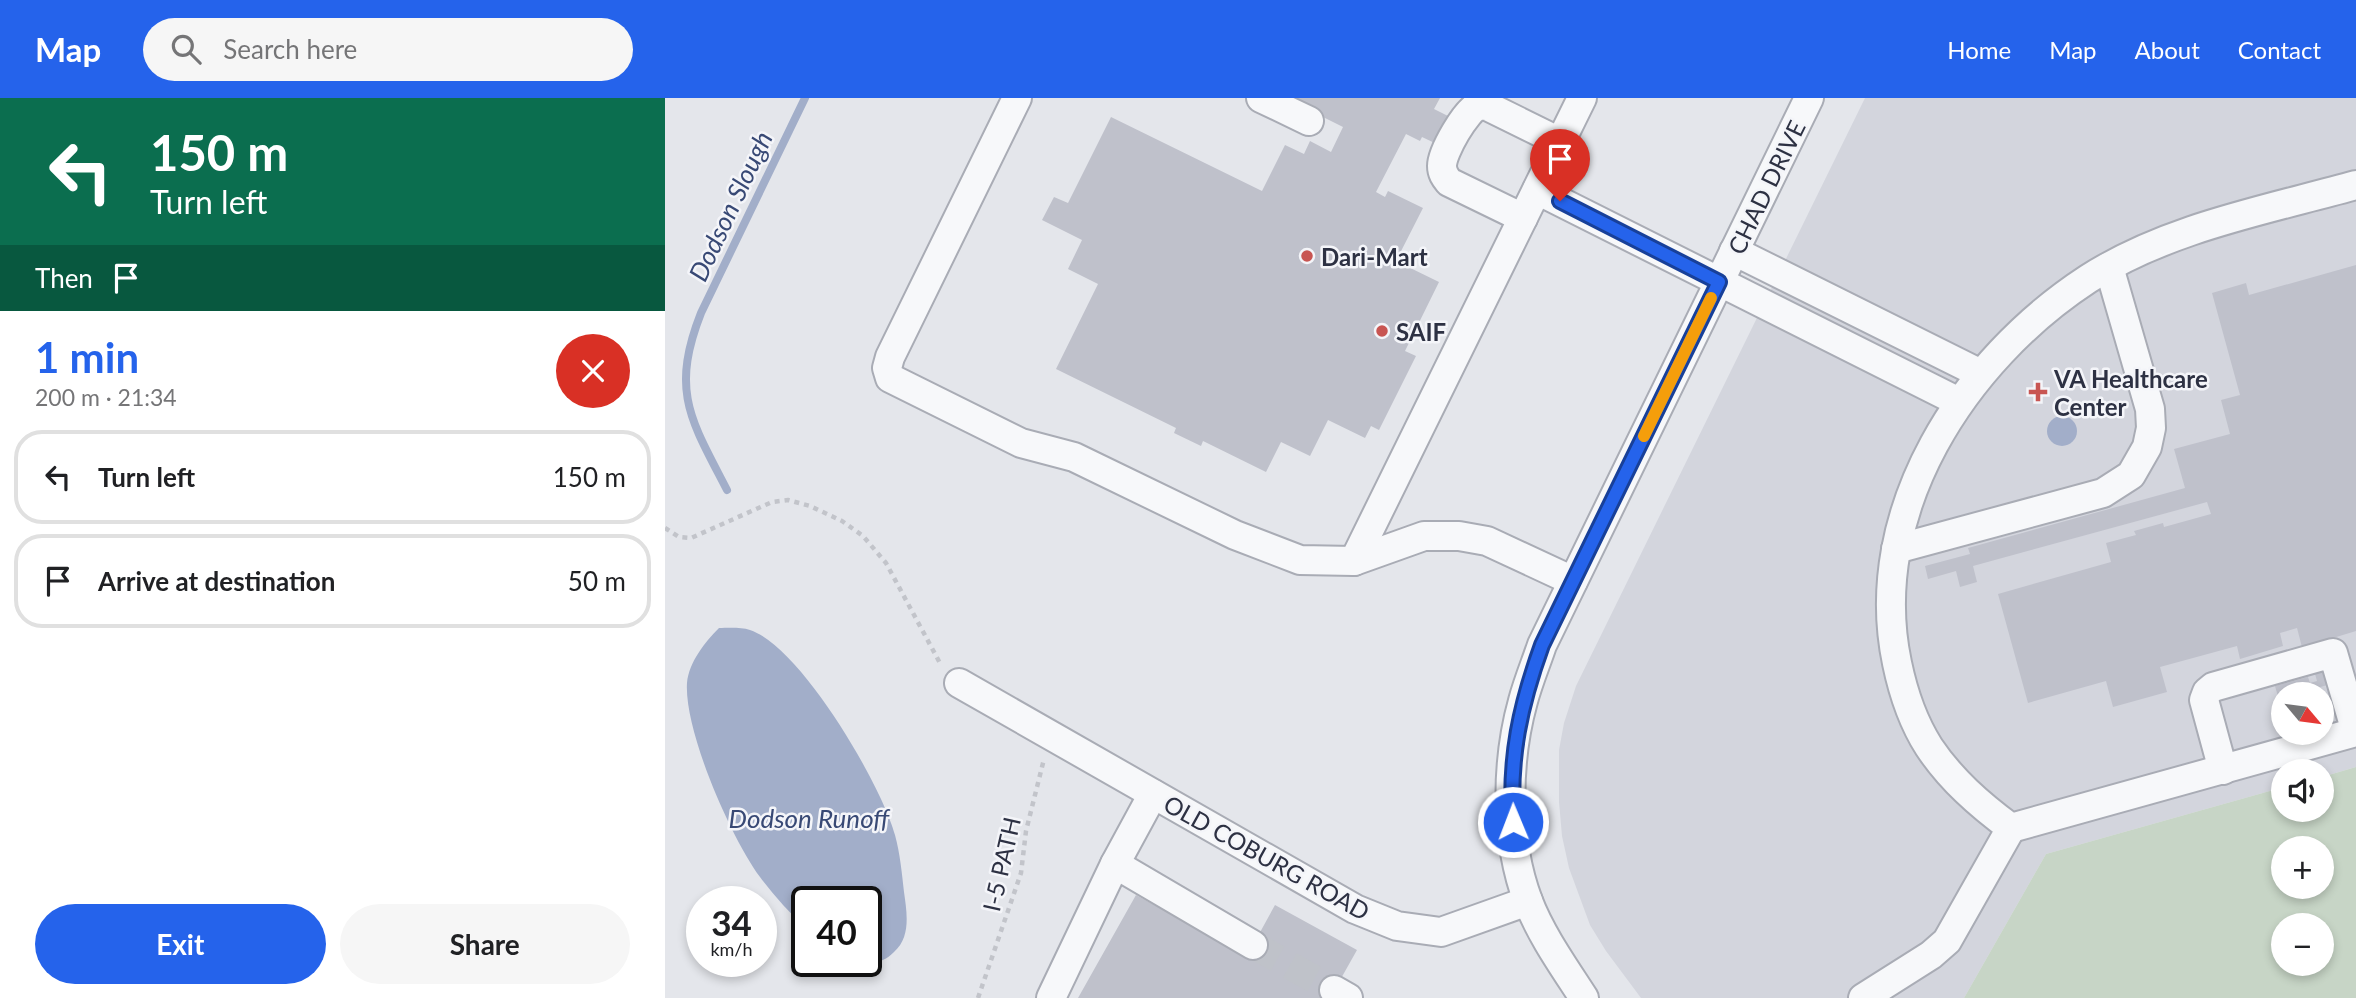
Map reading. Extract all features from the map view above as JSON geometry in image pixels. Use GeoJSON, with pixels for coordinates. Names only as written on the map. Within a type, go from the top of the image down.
{"type":"FeatureCollection","features":[{"type":"Feature","properties":{"kind":"street"},"geometry":{"type":"LineString","coordinates":[[1017,98],[890,357],[887,368],[890,378],[1021,443],[1066,454],[1277,553],[1314,562],[1354,561],[1424,536],[1459,536],[1487,541],[1573,581]]}},
{"type":"Feature","properties":{"kind":"street"},"geometry":{"type":"LineString","coordinates":[[1261,98],[1309,121]]}},
{"type":"Feature","properties":{"kind":"street"},"geometry":{"type":"LineString","coordinates":[[1354,561],[1582,98]]}},
{"type":"Feature","properties":{"kind":"street","name":"CHAD DRIVE"},"geometry":{"type":"LineString","coordinates":[[1528,901],[1514,846],[1511,797],[1514,747],[1523,700],[1538,656],[1809,98]]}},
{"type":"Feature","properties":{"kind":"street"},"geometry":{"type":"LineString","coordinates":[[1523,218],[1449,181],[1444,175],[1443,160],[1466,115],[1479,105],[1487,106],[1560,142]]}},
{"type":"Feature","properties":{"kind":"street"},"geometry":{"type":"LineString","coordinates":[[2011,828],[1968,794],[1930,749],[1915,720],[1900,677],[1890,623],[1890,598],[1901,526],[1916,483],[1959,402],[1981,374],[2035,318],[2109,267],[2217,224],[2356,185]]}},
{"type":"Feature","properties":{"kind":"street"},"geometry":{"type":"LineString","coordinates":[[1537,190],[1959,402]]}},
{"type":"Feature","properties":{"kind":"street"},"geometry":{"type":"LineString","coordinates":[[1734,251],[1981,374]]}},
{"type":"Feature","properties":{"kind":"street"},"geometry":{"type":"LineString","coordinates":[[1896,549],[2103,492],[2131,475],[2147,447],[2151,418],[2109,267]]}},
{"type":"Feature","properties":{"kind":"street"},"geometry":{"type":"LineString","coordinates":[[1863,998],[1931,955],[1947,941],[2011,828],[2223,770],[2356,732],[2333,653],[2213,687],[2204,696],[2204,705],[2223,770]]}},
{"type":"Feature","properties":{"kind":"street","name":"OLD COBURG ROAD"},"geometry":{"type":"LineString","coordinates":[[959,683],[1355,909],[1397,926],[1441,932],[1528,901]]}},
{"type":"Feature","properties":{"kind":"street"},"geometry":{"type":"LineString","coordinates":[[1051,998],[1115,864],[1153,794]]}},
{"type":"Feature","properties":{"kind":"street"},"geometry":{"type":"LineString","coordinates":[[1115,864],[1254,945]]}},
{"type":"Feature","properties":{"kind":"street"},"geometry":{"type":"LineString","coordinates":[[1528,901],[1558,958],[1584,998]]}},
{"type":"Feature","properties":{"kind":"path"},"geometry":{"type":"LineString","coordinates":[[665,527],[679,537],[691,538],[772,502],[787,500],[810,506],[842,521],[863,536],[885,563],[941,665],[959,683]]}},
{"type":"Feature","properties":{"kind":"path","name":"I-5 PATH"},"geometry":{"type":"LineString","coordinates":[[978,998],[1021,873],[1033,798],[1051,735]]}},
{"type":"Feature","properties":{"kind":"shaded area","name":"VA Healthcare Center"},"geometry":{"type":"Polygon","coordinates":[[[1865,98],[2356,98],[2356,767],[2334,773],[2334,759],[2271,759],[2271,791],[2046,854],[1964,998],[1641,998],[1590,925],[1569,868],[1562,836],[1559,802],[1559,750],[1576,686],[1865,98]]]}},
{"type":"Feature","properties":{"kind":"green space"},"geometry":{"type":"Polygon","coordinates":[[[2356,767],[2356,998],[1964,998],[2046,854],[2271,791],[2271,822],[2334,822],[2334,773],[2356,767]]]}},
{"type":"Feature","properties":{"kind":"water"},"geometry":{"type":"Polygon","coordinates":[[[2062,416],[2068,417],[2076,425],[2076,437],[2068,445],[2062,446],[2056,445],[2048,437],[2047,431],[2048,425],[2056,417],[2062,416]]]}},
{"type":"Feature","properties":{"kind":"water","name":"Dodson Runoff"},"geometry":{"type":"Polygon","coordinates":[[[719,628],[750,630],[770,642],[815,689],[856,752],[887,812],[901,863],[907,916],[905,932],[899,946],[887,958],[882,960],[882,886],[791,886],[791,913],[777,898],[777,886],[767,886],[748,859],[711,783],[693,728],[687,683],[694,660],[719,628]]]}},
{"type":"Feature","properties":{"kind":"building"},"geometry":{"type":"Polygon","coordinates":[[[1298,98],[1440,98],[1434,109],[1454,119],[1441,146],[1422,137],[1420,141],[1406,134],[1376,192],[1385,197],[1388,191],[1423,208],[1396,261],[1439,282],[1405,351],[1416,356],[1379,430],[1371,426],[1365,438],[1328,420],[1310,456],[1281,442],[1266,472],[1203,441],[1201,446],[1174,433],[1176,428],[1056,369],[1098,284],[1068,269],[1082,240],[1042,220],[1054,197],[1068,203],[1111,117],[1262,191],[1285,145],[1304,154],[1310,141],[1331,152],[1343,127],[1295,103],[1298,98]]]}},
{"type":"Feature","properties":{"kind":"building","name":"VA Healthcare Center"},"geometry":{"type":"Polygon","coordinates":[[[2356,265],[2356,631],[2323,641],[2335,682],[2314,682],[2317,681],[2308,649],[2303,651],[2297,628],[2280,633],[2283,646],[2240,659],[2237,646],[2160,667],[2167,692],[2113,707],[2106,681],[2028,703],[1998,594],[2111,562],[2106,543],[2136,535],[2134,531],[2163,523],[2164,527],[2211,514],[2207,502],[1973,566],[1977,582],[1960,587],[1956,571],[1928,579],[1925,566],[1970,554],[1968,548],[2185,488],[2174,449],[2230,434],[2221,400],[2240,395],[2212,293],[2246,283],[2249,295],[2356,265]]]}},
{"type":"Feature","properties":{"kind":"building","name":"VA Healthcare Center"},"geometry":{"type":"Polygon","coordinates":[[[2308,677],[2310,682],[2290,682],[2308,677]]]}},
{"type":"Feature","properties":{"kind":"building"},"geometry":{"type":"Polygon","coordinates":[[[1136,895],[1247,956],[1275,905],[1357,950],[1330,998],[1078,998],[1136,895]]]}},
{"type":"Feature","properties":{"kind":"waterway","name":"Dodson Slough"},"geometry":{"type":"LineString","coordinates":[[727,490],[695,424],[686,385],[687,364],[701,313],[805,98]]}},
{"type":"Feature","properties":{"kind":"tunnel"},"geometry":{"type":"LineString","coordinates":[[1253,945],[1334,990]]}},
{"type":"Feature","properties":{"kind":"slow traffic"},"geometry":{"type":"LineString","coordinates":[[1644,436],[1711,298]]}},
{"type":"Feature","properties":{"kind":"place","name":"Dari-Mart"},"geometry":{"type":"Point","coordinates":[1307,256]}},
{"type":"Feature","properties":{"kind":"place","name":"SAIF"},"geometry":{"type":"Point","coordinates":[1382,331]}},
{"type":"Feature","properties":{"kind":"place","name":"VA Healthcare Center"},"geometry":{"type":"Point","coordinates":[2038,392]}},
{"type":"Feature","properties":{"kind":"route"},"geometry":{"type":"LineString","coordinates":[[1513,822],[1511,797],[1514,747],[1523,700],[1542,645],[1719,282],[1560,201]]}}]}
